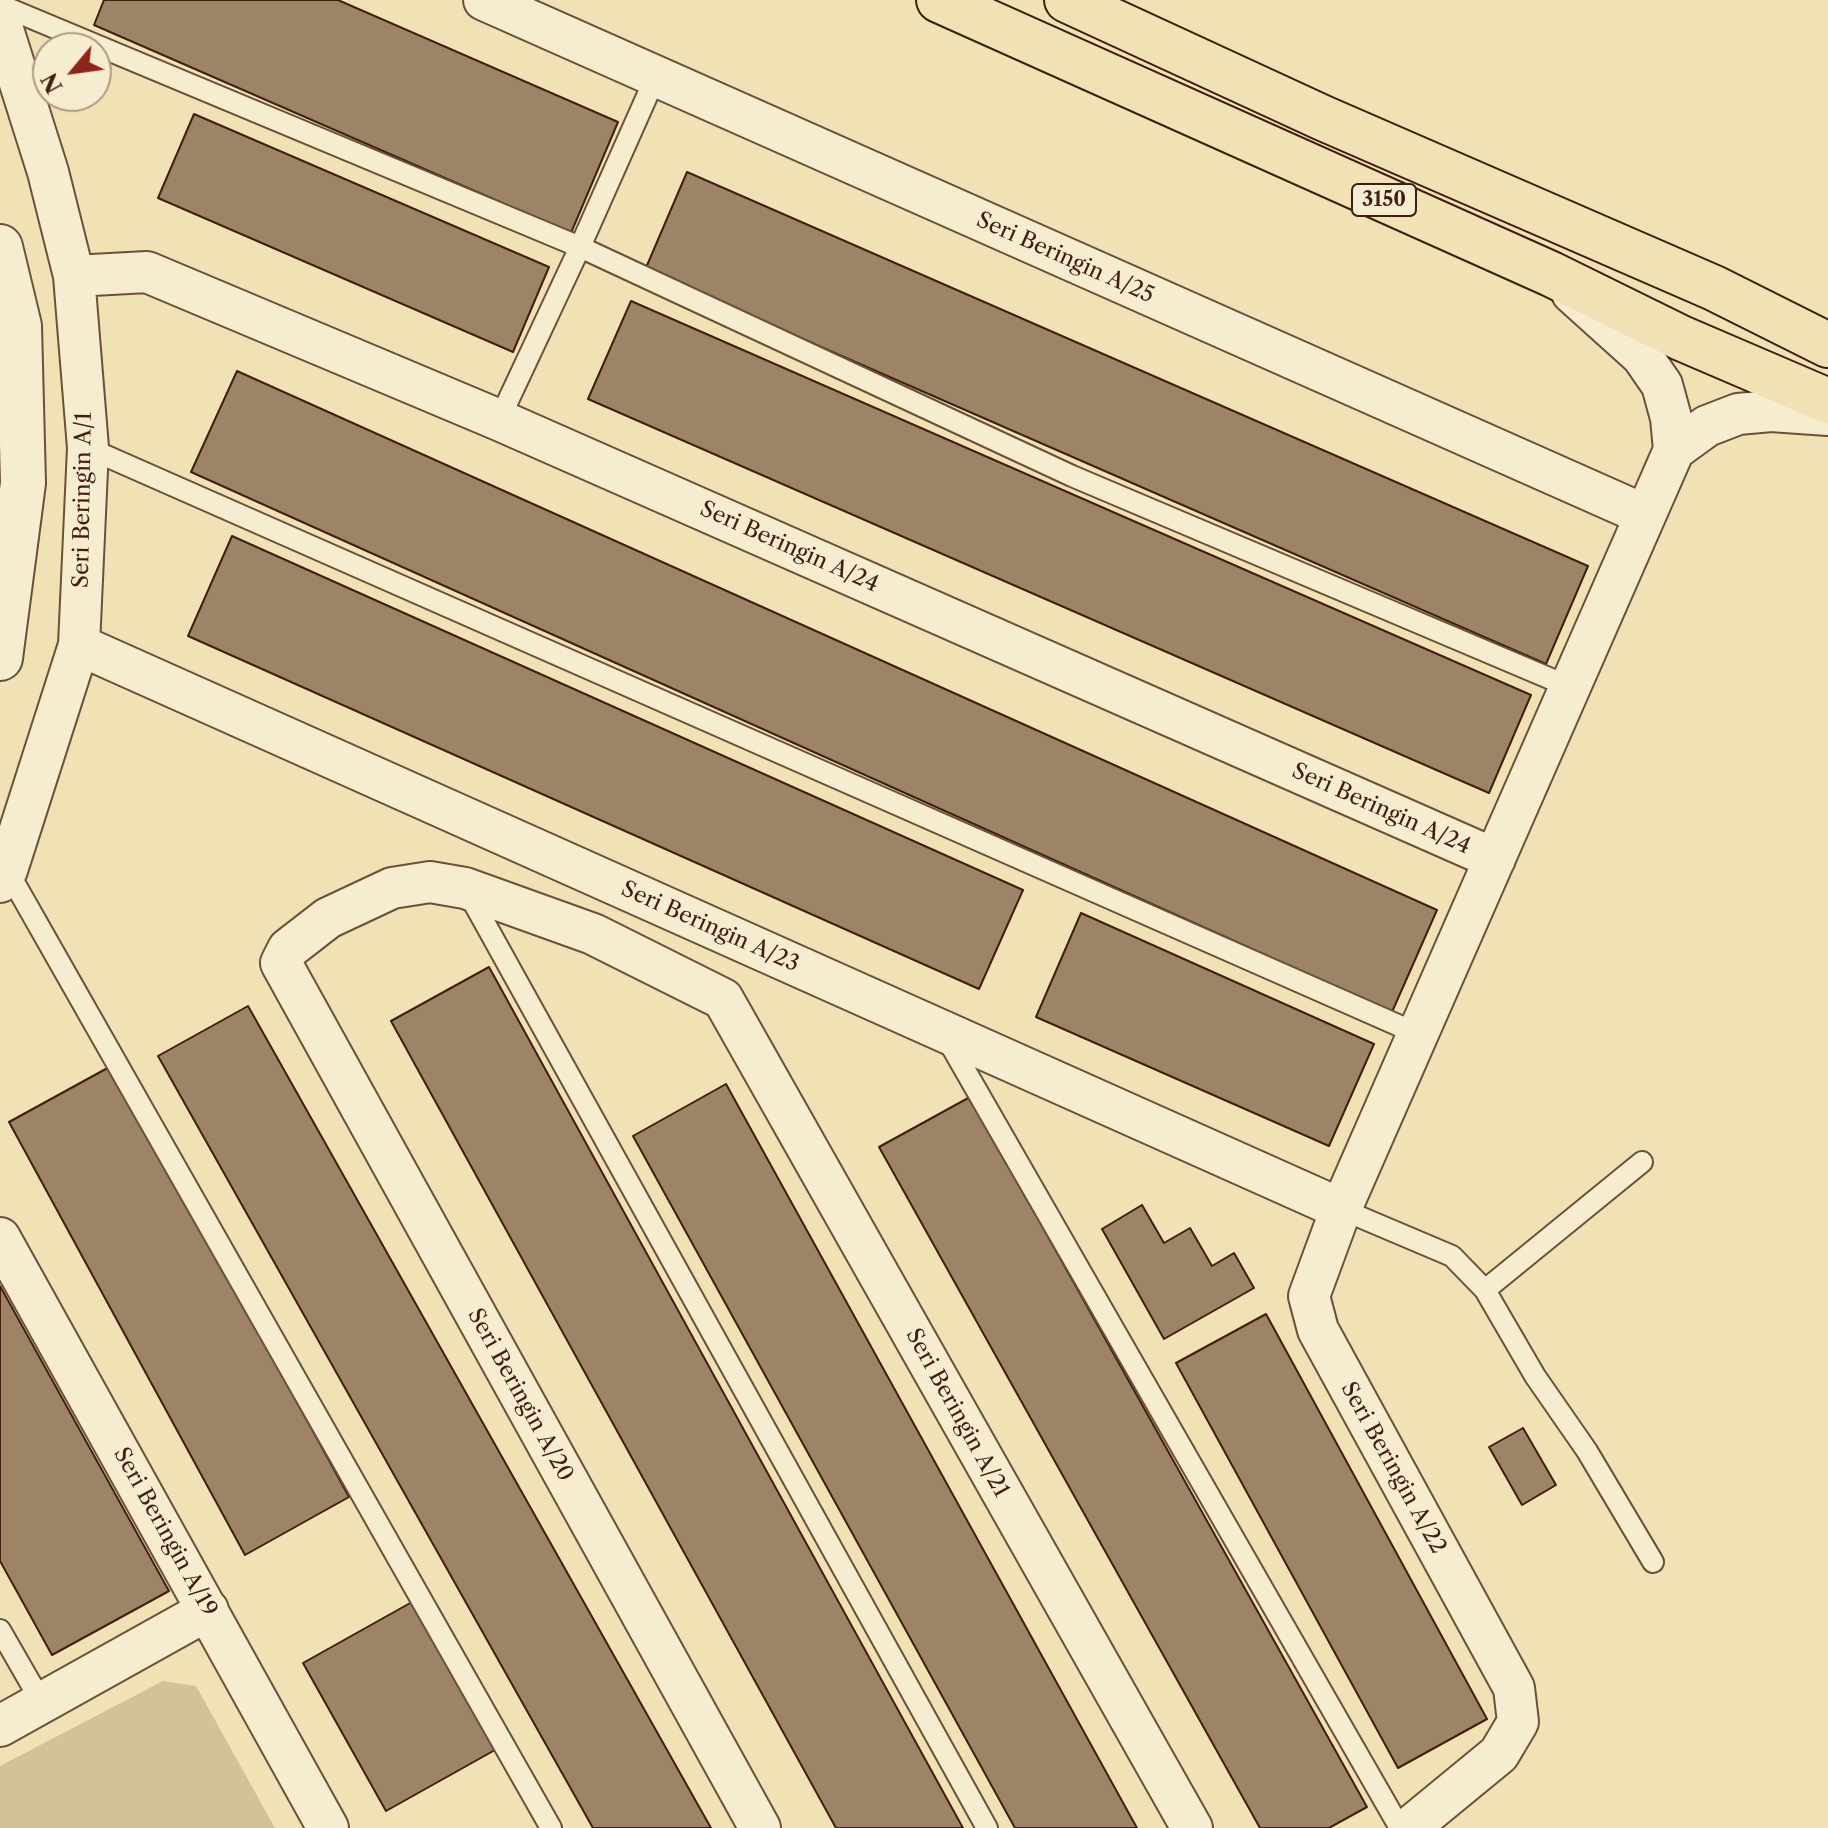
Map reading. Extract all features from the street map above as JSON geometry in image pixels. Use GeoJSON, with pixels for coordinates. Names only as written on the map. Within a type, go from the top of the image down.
{"type":"FeatureCollection","features":[{"type":"Feature","properties":{"kind":"main road","name":"3150"},"geometry":{"type":"LineString","coordinates":[[939,0],[1551,274],[1681,338],[1828,401]]}},
{"type":"Feature","properties":{"kind":"main road","name":"3150"},"geometry":{"type":"LineString","coordinates":[[1067,0],[1323,118],[1714,288],[1828,345]]}},
{"type":"Feature","properties":{"kind":"street","name":"Seri Beringin A/25"},"geometry":{"type":"LineString","coordinates":[[484,0],[1645,515]]}},
{"type":"Feature","properties":{"kind":"street","name":"Seri Beringin A/1"},"geometry":{"type":"LineString","coordinates":[[0,20],[48,172],[74,276],[88,448],[79,645],[3,876]]}},
{"type":"Feature","properties":{"kind":"street"},"geometry":{"type":"LineString","coordinates":[[0,247],[19,326],[23,483],[0,658]]}},
{"type":"Feature","properties":{"kind":"street","name":"Seri Beringin A/24"},"geometry":{"type":"LineString","coordinates":[[74,276],[147,272],[499,420],[1495,859]]}},
{"type":"Feature","properties":{"kind":"street"},"geometry":{"type":"LineString","coordinates":[[1551,274],[1642,356],[1662,385],[1671,418],[1674,450]]}},
{"type":"Feature","properties":{"kind":"street"},"geometry":{"type":"LineString","coordinates":[[1674,450],[1707,426],[1738,414],[1771,411],[1828,415]]}},
{"type":"Feature","properties":{"kind":"street","name":"Seri Beringin A/22"},"geometry":{"type":"LineString","coordinates":[[1409,1828],[1499,1754],[1518,1722],[1514,1688],[1318,1330],[1309,1296],[1341,1209],[1674,450]]}},
{"type":"Feature","properties":{"kind":"street","name":"Seri Beringin A/23"},"geometry":{"type":"LineString","coordinates":[[79,645],[1341,1209]]}},
{"type":"Feature","properties":{"kind":"street","name":"Seri Beringin A/20"},"geometry":{"type":"LineString","coordinates":[[465,888],[430,882],[392,888],[328,918],[288,949],[281,963],[760,1828]]}},
{"type":"Feature","properties":{"kind":"street","name":"Seri Beringin A/21"},"geometry":{"type":"LineString","coordinates":[[465,888],[593,934],[723,999],[1192,1828]]}},
{"type":"Feature","properties":{"kind":"street","name":"Seri Beringin A/19"},"geometry":{"type":"LineString","coordinates":[[0,1238],[328,1828]]}},
{"type":"Feature","properties":{"kind":"street"},"geometry":{"type":"LineString","coordinates":[[0,1726],[208,1610]]}},
{"type":"Feature","properties":{"kind":"lane"},"geometry":{"type":"LineString","coordinates":[[0,5],[580,247],[1072,476],[1570,687]]}},
{"type":"Feature","properties":{"kind":"lane"},"geometry":{"type":"LineString","coordinates":[[499,420],[656,76]]}},
{"type":"Feature","properties":{"kind":"lane"},"geometry":{"type":"LineString","coordinates":[[88,448],[1418,1034]]}},
{"type":"Feature","properties":{"kind":"lane"},"geometry":{"type":"LineString","coordinates":[[3,876],[551,1828]]}},
{"type":"Feature","properties":{"kind":"lane"},"geometry":{"type":"LineString","coordinates":[[465,888],[987,1828]]}},
{"type":"Feature","properties":{"kind":"lane"},"geometry":{"type":"LineString","coordinates":[[942,1030],[1400,1828]]}},
{"type":"Feature","properties":{"kind":"lane"},"geometry":{"type":"LineString","coordinates":[[1485,1290],[1642,1162]]}},
{"type":"Feature","properties":{"kind":"lane"},"geometry":{"type":"LineString","coordinates":[[1341,1209],[1452,1256],[1485,1290],[1535,1376],[1587,1451],[1653,1562]]}},
{"type":"Feature","properties":{"kind":"lane"},"geometry":{"type":"LineString","coordinates":[[0,1630],[42,1703]]}},
{"type":"Feature","properties":{"kind":"shaded area"},"geometry":{"type":"Polygon","coordinates":[[[163,1681],[196,1686],[275,1828],[0,1828],[0,1766],[163,1681]]]}},
{"type":"Feature","properties":{"kind":"building"},"geometry":{"type":"Polygon","coordinates":[[[104,0],[338,0],[618,122],[571,233],[94,25],[104,0]]]}},
{"type":"Feature","properties":{"kind":"building"},"geometry":{"type":"Polygon","coordinates":[[[194,114],[549,267],[513,352],[158,198],[194,114]]]}},
{"type":"Feature","properties":{"kind":"building"},"geometry":{"type":"Polygon","coordinates":[[[687,172],[1588,566],[1546,664],[645,270],[687,172]]]}},
{"type":"Feature","properties":{"kind":"building"},"geometry":{"type":"Polygon","coordinates":[[[631,301],[1531,695],[1489,793],[588,399],[631,301]]]}},
{"type":"Feature","properties":{"kind":"building"},"geometry":{"type":"Polygon","coordinates":[[[237,371],[1437,910],[1392,1012],[191,472],[237,371]]]}},
{"type":"Feature","properties":{"kind":"building"},"geometry":{"type":"Polygon","coordinates":[[[232,536],[1023,890],[979,989],[188,636],[232,536]]]}},
{"type":"Feature","properties":{"kind":"building"},"geometry":{"type":"Polygon","coordinates":[[[1081,913],[1374,1044],[1329,1146],[1036,1017],[1081,913]]]}},
{"type":"Feature","properties":{"kind":"building"},"geometry":{"type":"Polygon","coordinates":[[[489,967],[963,1828],[836,1828],[391,1021],[489,967]]]}},
{"type":"Feature","properties":{"kind":"building"},"geometry":{"type":"Polygon","coordinates":[[[248,1006],[711,1828],[593,1828],[158,1056],[248,1006]]]}},
{"type":"Feature","properties":{"kind":"building"},"geometry":{"type":"Polygon","coordinates":[[[113,1065],[349,1497],[245,1555],[9,1122],[113,1065]]]}},
{"type":"Feature","properties":{"kind":"building"},"geometry":{"type":"Polygon","coordinates":[[[726,1084],[1137,1828],[1015,1828],[633,1136],[726,1084]]]}},
{"type":"Feature","properties":{"kind":"building"},"geometry":{"type":"Polygon","coordinates":[[[970,1097],[1367,1807],[1329,1828],[1260,1828],[879,1147],[970,1097]]]}},
{"type":"Feature","properties":{"kind":"building"},"geometry":{"type":"Polygon","coordinates":[[[1142,1205],[1164,1243],[1190,1228],[1212,1266],[1234,1253],[1254,1288],[1164,1339],[1102,1229],[1142,1205]]]}},
{"type":"Feature","properties":{"kind":"building"},"geometry":{"type":"Polygon","coordinates":[[[0,1286],[169,1591],[52,1655],[0,1561],[0,1286]]]}},
{"type":"Feature","properties":{"kind":"building"},"geometry":{"type":"Polygon","coordinates":[[[1266,1314],[1487,1719],[1398,1768],[1176,1363],[1266,1314]]]}},
{"type":"Feature","properties":{"kind":"building"},"geometry":{"type":"Polygon","coordinates":[[[1523,1428],[1556,1485],[1522,1505],[1489,1447],[1523,1428]]]}},
{"type":"Feature","properties":{"kind":"building"},"geometry":{"type":"Polygon","coordinates":[[[412,1602],[495,1750],[386,1811],[303,1663],[412,1602]]]}}]}
